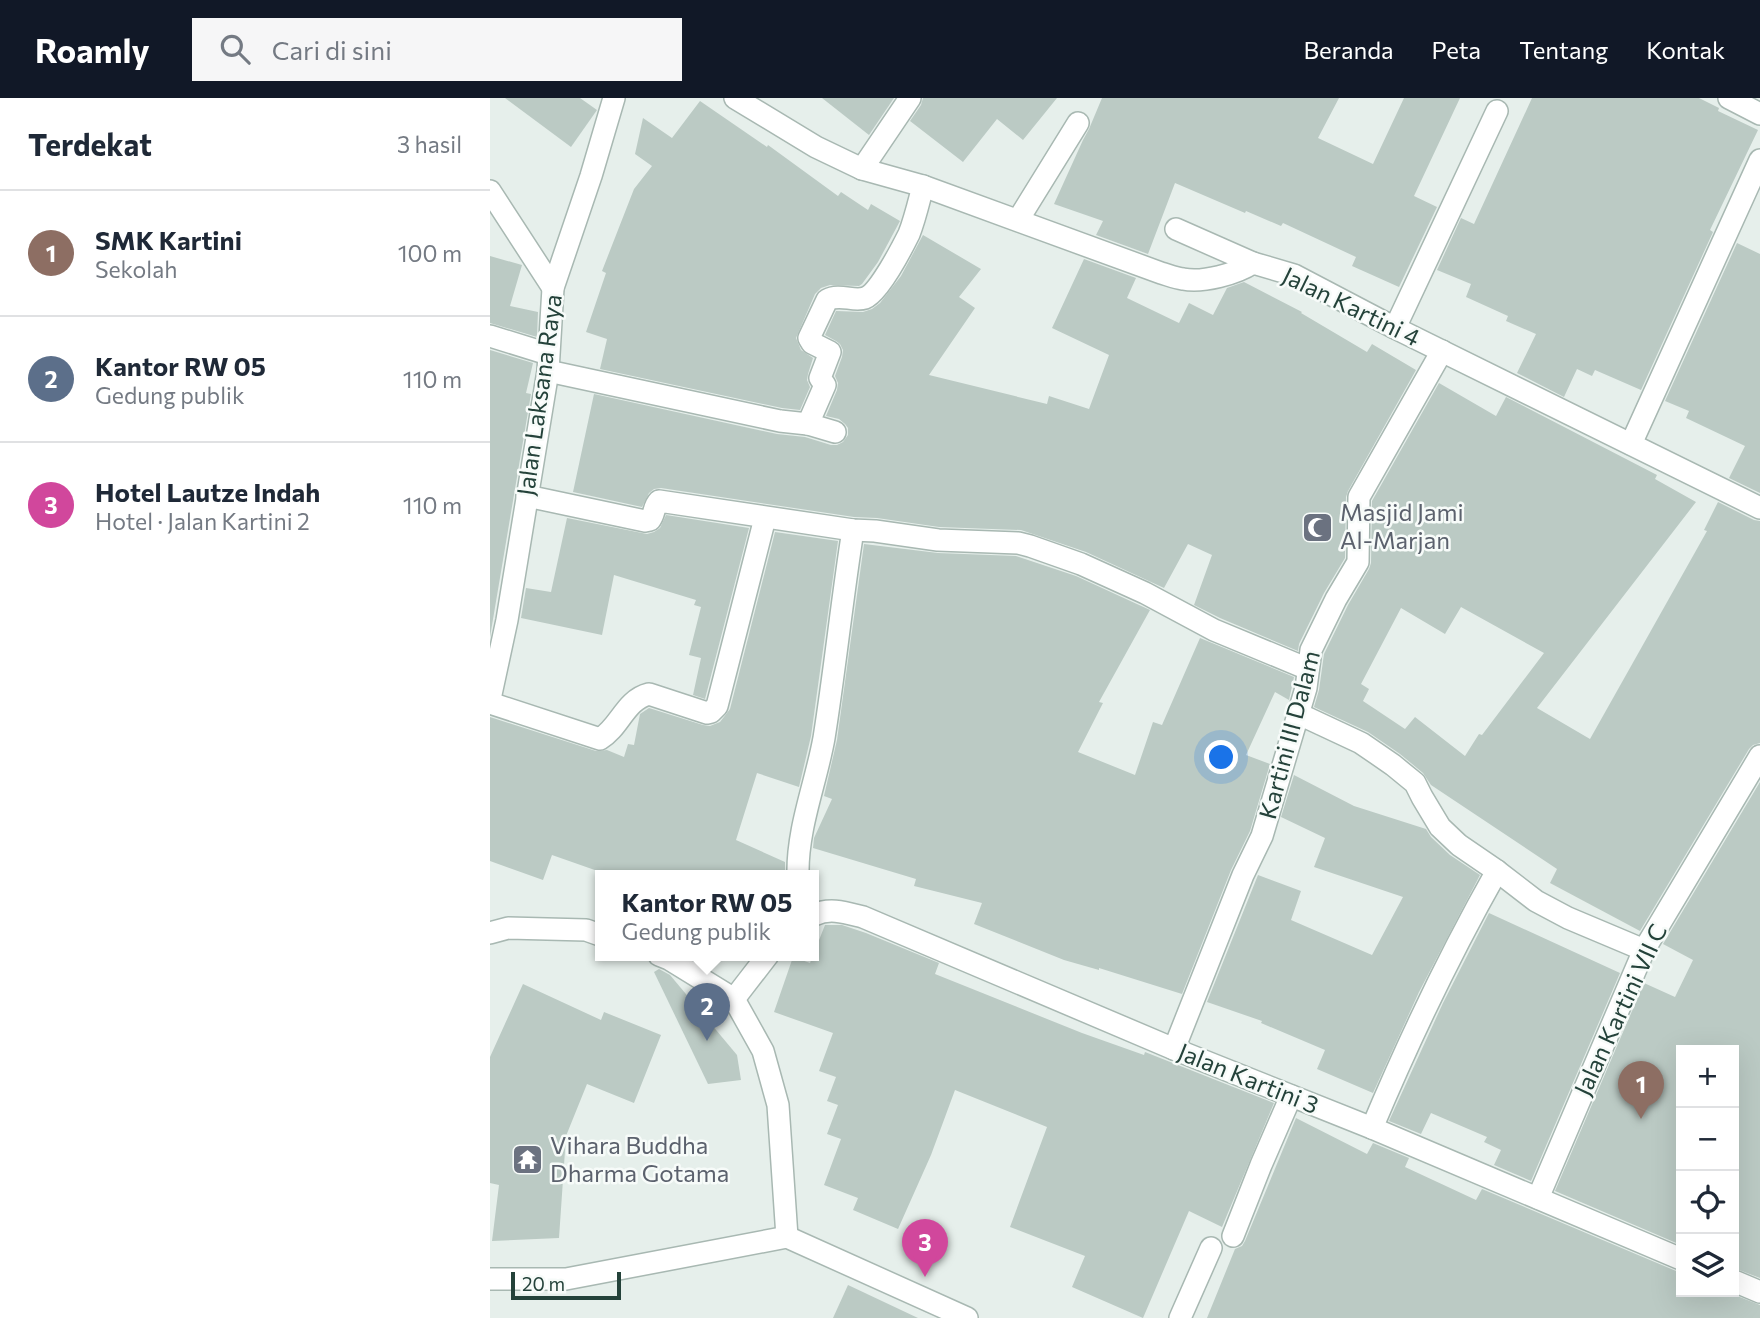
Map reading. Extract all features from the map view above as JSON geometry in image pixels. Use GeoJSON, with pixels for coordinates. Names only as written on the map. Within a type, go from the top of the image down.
{"type":"FeatureCollection","features":[{"type":"Feature","properties":{"kind":"street","name":"Jalan Laksana Raya"},"geometry":{"type":"LineString","coordinates":[[490,701],[498,618],[527,495],[548,363],[553,288],[614,98]]}},
{"type":"Feature","properties":{"kind":"street","name":"Jalan Kartini 4"},"geometry":{"type":"LineString","coordinates":[[734,98],[816,147],[862,169],[923,186],[1184,279],[1217,276],[1244,269],[1253,263],[1294,275],[1760,509]]}},
{"type":"Feature","properties":{"kind":"street"},"geometry":{"type":"LineString","coordinates":[[862,169],[910,98]]}},
{"type":"Feature","properties":{"kind":"street"},"geometry":{"type":"LineString","coordinates":[[1729,98],[1760,114]]}},
{"type":"Feature","properties":{"kind":"street"},"geometry":{"type":"LineString","coordinates":[[1395,328],[1497,111]]}},
{"type":"Feature","properties":{"kind":"street"},"geometry":{"type":"LineString","coordinates":[[1018,220],[1078,123]]}},
{"type":"Feature","properties":{"kind":"street"},"geometry":{"type":"LineString","coordinates":[[1631,444],[1760,160]]}},
{"type":"Feature","properties":{"kind":"street"},"geometry":{"type":"LineString","coordinates":[[808,424],[825,384],[820,378],[830,352],[812,343],[809,338],[827,300],[838,296],[861,299],[876,289],[909,232],[923,186]]}},
{"type":"Feature","properties":{"kind":"street"},"geometry":{"type":"LineString","coordinates":[[490,191],[553,288]]}},
{"type":"Feature","properties":{"kind":"street"},"geometry":{"type":"LineString","coordinates":[[1176,229],[1253,263]]}},
{"type":"Feature","properties":{"kind":"street"},"geometry":{"type":"LineString","coordinates":[[490,336],[548,363],[780,421],[808,424],[835,432]]}},
{"type":"Feature","properties":{"kind":"street","name":"Kartini III Dalam"},"geometry":{"type":"LineString","coordinates":[[1174,1049],[1243,875],[1262,836],[1306,688],[1311,650],[1358,562],[1359,497],[1442,351]]}},
{"type":"Feature","properties":{"kind":"street"},"geometry":{"type":"LineString","coordinates":[[527,495],[645,521],[653,516],[655,505],[659,501],[765,518],[938,540],[1018,543],[1081,564],[1145,593],[1214,630],[1308,668]]}},
{"type":"Feature","properties":{"kind":"street"},"geometry":{"type":"LineString","coordinates":[[490,701],[600,739],[635,700],[649,694],[706,713],[711,712],[717,706],[765,518]]}},
{"type":"Feature","properties":{"kind":"street"},"geometry":{"type":"LineString","coordinates":[[798,870],[801,836],[823,740],[853,530]]}},
{"type":"Feature","properties":{"kind":"street"},"geometry":{"type":"LineString","coordinates":[[1299,714],[1361,743],[1393,765],[1415,783],[1440,827],[1459,845],[1536,901],[1568,918],[1644,950]]}},
{"type":"Feature","properties":{"kind":"street","name":"Jalan Kartini VII C"},"geometry":{"type":"LineString","coordinates":[[1538,1198],[1644,950],[1760,756]]}},
{"type":"Feature","properties":{"kind":"street"},"geometry":{"type":"LineString","coordinates":[[1373,1128],[1461,935],[1497,871]]}},
{"type":"Feature","properties":{"kind":"street","name":"Jalan Kartini 3"},"geometry":{"type":"LineString","coordinates":[[819,913],[839,911],[863,917],[1676,1257]]}},
{"type":"Feature","properties":{"kind":"street"},"geometry":{"type":"LineString","coordinates":[[490,933],[508,928],[586,930],[595,933]]}},
{"type":"Feature","properties":{"kind":"street"},"geometry":{"type":"LineString","coordinates":[[672,961],[734,999],[763,1051],[778,1105],[787,1237]]}},
{"type":"Feature","properties":{"kind":"street"},"geometry":{"type":"LineString","coordinates":[[734,999],[763,961]]}},
{"type":"Feature","properties":{"kind":"street"},"geometry":{"type":"LineString","coordinates":[[1233,1236],[1291,1096]]}},
{"type":"Feature","properties":{"kind":"street"},"geometry":{"type":"LineString","coordinates":[[490,1279],[566,1279],[787,1237],[967,1318]]}},
{"type":"Feature","properties":{"kind":"street"},"geometry":{"type":"LineString","coordinates":[[1180,1318],[1211,1248]]}},
{"type":"Feature","properties":{"kind":"street"},"geometry":{"type":"LineString","coordinates":[[1739,1283],[1760,1292]]}},
{"type":"Feature","properties":{"kind":"building"},"geometry":{"type":"Polygon","coordinates":[[[505,98],[580,98],[597,110],[571,147],[505,98]]]}},
{"type":"Feature","properties":{"kind":"building"},"geometry":{"type":"Polygon","coordinates":[[[822,98],[894,98],[869,135],[822,98]]]}},
{"type":"Feature","properties":{"kind":"building"},"geometry":{"type":"Polygon","coordinates":[[[923,98],[1057,98],[1023,140],[997,119],[963,162],[910,121],[923,98]]]}},
{"type":"Feature","properties":{"kind":"building"},"geometry":{"type":"Polygon","coordinates":[[[1102,98],[1339,98],[1318,138],[1373,164],[1404,98],[1460,98],[1414,196],[1437,207],[1399,287],[1352,266],[1356,257],[1283,223],[1281,226],[1246,211],[1245,213],[1175,183],[1148,254],[1096,235],[1103,221],[1054,204],[1102,98]]]}},
{"type":"Feature","properties":{"kind":"building"},"geometry":{"type":"Polygon","coordinates":[[[1532,98],[1699,98],[1719,108],[1718,111],[1758,130],[1710,230],[1713,232],[1641,390],[1595,370],[1592,376],[1577,369],[1564,397],[1517,373],[1536,334],[1506,321],[1508,316],[1466,297],[1471,284],[1437,270],[1461,218],[1474,224],[1532,98]]]}},
{"type":"Feature","properties":{"kind":"building"},"geometry":{"type":"Polygon","coordinates":[[[700,101],[767,147],[768,145],[838,196],[841,192],[868,210],[871,204],[900,221],[878,262],[862,284],[830,285],[815,294],[796,338],[801,350],[813,358],[807,380],[810,387],[800,410],[600,369],[607,339],[586,332],[606,273],[602,271],[634,189],[652,166],[635,154],[643,118],[672,138],[700,101]]]}},
{"type":"Feature","properties":{"kind":"building"},"geometry":{"type":"Polygon","coordinates":[[[923,235],[981,269],[959,297],[975,308],[929,375],[1047,404],[1049,396],[1089,409],[1109,355],[1052,328],[1084,259],[1136,278],[1127,298],[1179,323],[1189,303],[1213,315],[1227,288],[1244,282],[1302,312],[1367,352],[1372,344],[1416,370],[1348,491],[1345,558],[1324,593],[1298,651],[1194,605],[1212,555],[1188,544],[1164,588],[1086,552],[1021,530],[939,527],[661,488],[649,493],[642,507],[573,492],[594,394],[777,434],[805,437],[831,445],[843,442],[848,435],[848,428],[839,419],[826,416],[837,390],[835,376],[843,350],[840,344],[825,335],[836,311],[863,312],[880,303],[901,276],[923,235]]]}},
{"type":"Feature","properties":{"kind":"building"},"geometry":{"type":"Polygon","coordinates":[[[1737,243],[1760,254],[1760,493],[1729,478],[1745,446],[1686,418],[1689,411],[1665,401],[1737,243]]]}},
{"type":"Feature","properties":{"kind":"building"},"geometry":{"type":"Polygon","coordinates":[[[490,256],[522,265],[510,306],[538,312],[537,337],[490,323],[490,256]]]}},
{"type":"Feature","properties":{"kind":"building"},"geometry":{"type":"Polygon","coordinates":[[[490,350],[533,363],[526,393],[531,394],[490,637],[490,350]]]}},
{"type":"Feature","properties":{"kind":"building"},"geometry":{"type":"Polygon","coordinates":[[[1439,383],[1496,416],[1506,397],[1657,475],[1655,479],[1696,502],[1537,708],[1590,739],[1707,531],[1704,530],[1718,502],[1760,521],[1760,743],[1749,749],[1640,931],[1550,883],[1557,869],[1431,785],[1423,773],[1368,732],[1314,707],[1324,654],[1371,563],[1372,501],[1439,383]],[[1461,607],[1445,634],[1401,608],[1361,684],[1369,689],[1363,701],[1405,729],[1415,717],[1465,756],[1479,734],[1482,735],[1544,653],[1461,607]]]}},
{"type":"Feature","properties":{"kind":"building"},"geometry":{"type":"Polygon","coordinates":[[[666,515],[749,528],[705,699],[693,695],[701,658],[689,655],[701,607],[694,605],[696,600],[614,575],[602,635],[521,618],[526,588],[551,592],[567,518],[647,534],[660,528],[666,515]]]}},
{"type":"Feature","properties":{"kind":"building"},"geometry":{"type":"Polygon","coordinates":[[[775,532],[838,541],[811,736],[799,787],[757,773],[736,840],[785,862],[785,870],[595,870],[552,855],[543,880],[490,861],[490,717],[596,751],[607,750],[624,757],[628,744],[634,745],[640,714],[649,708],[710,726],[720,722],[730,709],[775,532]]]}},
{"type":"Feature","properties":{"kind":"building"},"geometry":{"type":"Polygon","coordinates":[[[864,544],[938,553],[1016,556],[1076,576],[1150,610],[1099,702],[1103,703],[1078,752],[1135,775],[1153,722],[1162,725],[1200,638],[1294,677],[1289,700],[1275,692],[1246,755],[1270,764],[1250,831],[1231,870],[1182,994],[1064,960],[974,924],[982,903],[914,886],[916,879],[813,848],[814,838],[832,799],[824,796],[837,740],[864,544]]]}},
{"type":"Feature","properties":{"kind":"building"},"geometry":{"type":"Polygon","coordinates":[[[1294,775],[1354,806],[1426,829],[1450,855],[1480,875],[1419,992],[1373,1093],[1317,1069],[1325,1050],[1261,1023],[1262,1021],[1207,1002],[1258,875],[1301,891],[1291,920],[1372,955],[1403,897],[1314,867],[1325,838],[1281,817],[1294,775]]]}},
{"type":"Feature","properties":{"kind":"building"},"geometry":{"type":"Polygon","coordinates":[[[1760,782],[1760,1278],[1739,1270],[1739,1045],[1676,1045],[1676,1243],[1555,1191],[1644,983],[1675,997],[1693,960],[1663,944],[1760,782]]]}},
{"type":"Feature","properties":{"kind":"building"},"geometry":{"type":"Polygon","coordinates":[[[1489,913],[1620,973],[1531,1181],[1494,1165],[1501,1150],[1484,1142],[1487,1137],[1431,1113],[1421,1134],[1389,1121],[1443,1003],[1489,913]]]}},
{"type":"Feature","properties":{"kind":"building"},"geometry":{"type":"Polygon","coordinates":[[[825,925],[842,925],[866,933],[939,963],[935,974],[1082,1033],[1144,1055],[1145,1052],[1274,1103],[1222,1227],[1189,1211],[1143,1318],[1072,1287],[1085,1256],[1010,1227],[1047,1127],[955,1090],[931,1155],[898,1229],[853,1210],[858,1198],[824,1185],[841,1139],[827,1134],[838,1105],[827,1101],[836,1077],[819,1071],[833,1033],[774,1012],[792,961],[819,961],[819,940],[825,925]]]}},
{"type":"Feature","properties":{"kind":"building"},"geometry":{"type":"Polygon","coordinates":[[[659,969],[670,975],[737,1055],[741,1080],[708,1084],[654,972],[659,969]]]}},
{"type":"Feature","properties":{"kind":"building"},"geometry":{"type":"Polygon","coordinates":[[[523,984],[601,1020],[604,1012],[661,1035],[634,1103],[587,1084],[566,1136],[559,1238],[492,1241],[499,1185],[490,1183],[490,1057],[523,984]]]}},
{"type":"Feature","properties":{"kind":"building"},"geometry":{"type":"Polygon","coordinates":[[[1296,1118],[1367,1154],[1373,1143],[1409,1158],[1405,1167],[1476,1200],[1482,1189],[1676,1271],[1676,1297],[1739,1297],[1760,1305],[1760,1318],[1207,1318],[1235,1249],[1245,1241],[1296,1118]]]}},
{"type":"Feature","properties":{"kind":"building"},"geometry":{"type":"Polygon","coordinates":[[[848,1285],[918,1318],[833,1318],[848,1285]]]}},
{"type":"Feature","properties":{"kind":"place","name":"Masjid Jami Al-Marjan"},"geometry":{"type":"Point","coordinates":[1317,527]}},
{"type":"Feature","properties":{"kind":"place","name":"Kantor RW 05"},"geometry":{"type":"Point","coordinates":[707,1041]}},
{"type":"Feature","properties":{"kind":"place","name":"SMK Kartini"},"geometry":{"type":"Point","coordinates":[1641,1119]}},
{"type":"Feature","properties":{"kind":"place","name":"Vihara Buddha Dharma Gotama"},"geometry":{"type":"Point","coordinates":[527,1160]}},
{"type":"Feature","properties":{"kind":"place","name":"Hotel Lautze Indah"},"geometry":{"type":"Point","coordinates":[925,1277]}}]}
